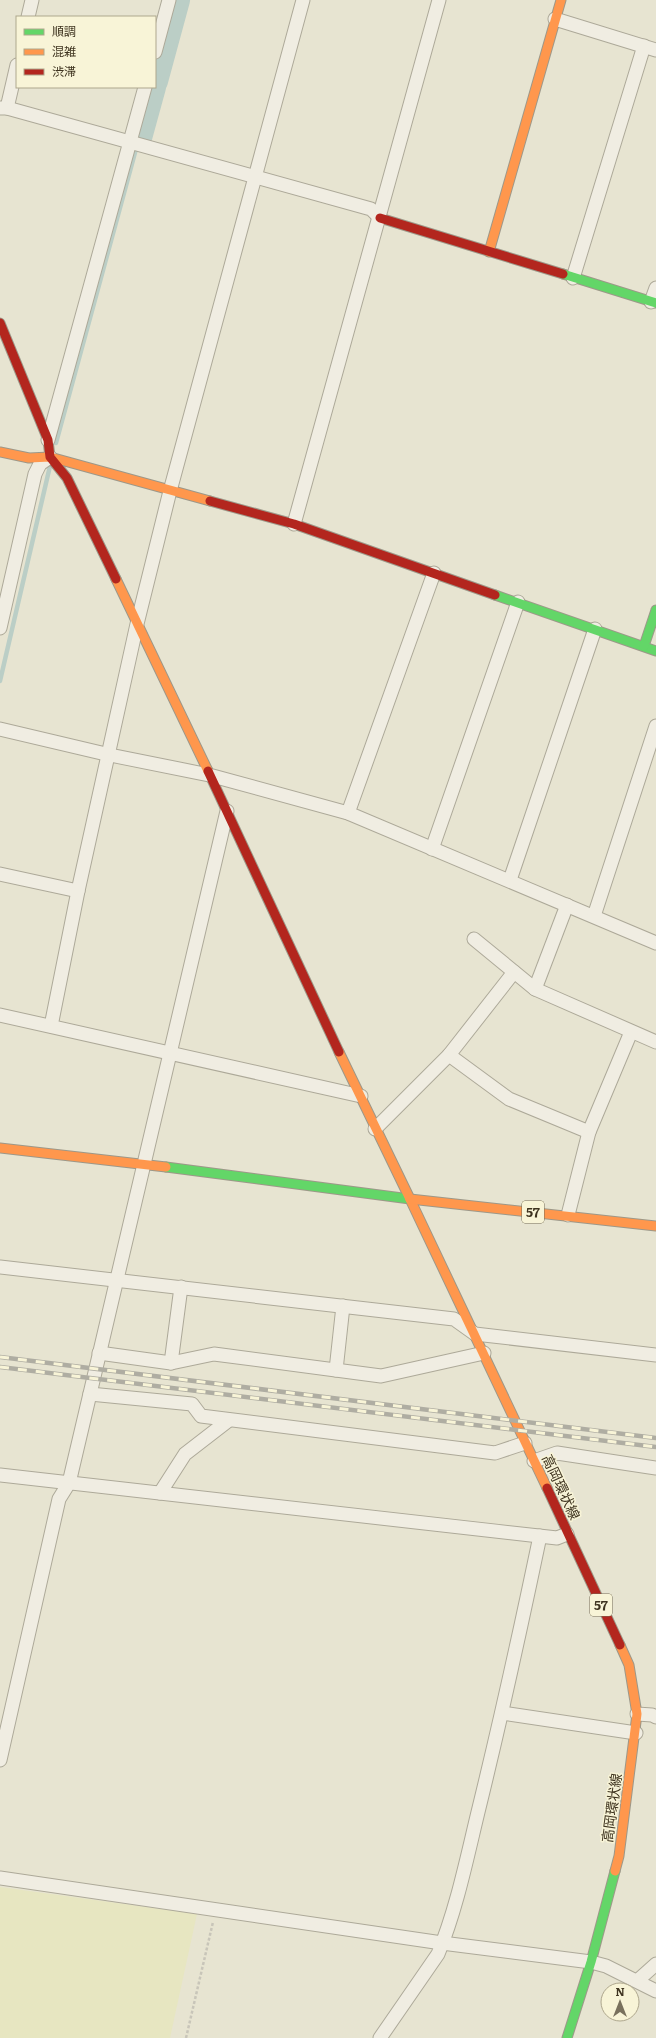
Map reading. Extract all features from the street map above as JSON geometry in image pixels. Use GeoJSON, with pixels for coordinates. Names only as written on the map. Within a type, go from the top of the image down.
{"type":"FeatureCollection","features":[{"type":"Feature","properties":{"kind":"street"},"geometry":{"type":"LineString","coordinates":[[28,16],[32,0]]}},
{"type":"Feature","properties":{"kind":"street"},"geometry":{"type":"LineString","coordinates":[[156,48],[169,0]]}},
{"type":"Feature","properties":{"kind":"street"},"geometry":{"type":"LineString","coordinates":[[51,1026],[78,891],[110,756],[137,624],[170,491],[303,0]]}},
{"type":"Feature","properties":{"kind":"street"},"geometry":{"type":"LineString","coordinates":[[294,524],[380,218],[439,0]]}},
{"type":"Feature","properties":{"kind":"street"},"geometry":{"type":"LineString","coordinates":[[489,252],[561,0]]}},
{"type":"Feature","properties":{"kind":"street"},"geometry":{"type":"LineString","coordinates":[[555,19],[650,48],[573,278]]}},
{"type":"Feature","properties":{"kind":"street"},"geometry":{"type":"LineString","coordinates":[[16,68],[3,108],[371,209],[380,218],[654,303],[656,288]]}},
{"type":"Feature","properties":{"kind":"street"},"geometry":{"type":"LineString","coordinates":[[48,440],[135,144],[146,88]]}},
{"type":"Feature","properties":{"kind":"street"},"geometry":{"type":"LineString","coordinates":[[0,323],[48,440],[55,461]]}},
{"type":"Feature","properties":{"kind":"street"},"geometry":{"type":"LineString","coordinates":[[0,452],[29,458],[55,461],[294,524],[656,651]]}},
{"type":"Feature","properties":{"kind":"street"},"geometry":{"type":"LineString","coordinates":[[0,628],[35,474],[40,464],[55,461]]}},
{"type":"Feature","properties":{"kind":"street","name":"高岡環状線"},"geometry":{"type":"LineString","coordinates":[[55,461],[67,478],[227,811],[361,1096],[375,1129],[484,1353],[629,1665],[637,1714],[636,1733],[620,1856],[591,1962],[567,2038]]}},
{"type":"Feature","properties":{"kind":"street"},"geometry":{"type":"LineString","coordinates":[[348,813],[434,573]]}},
{"type":"Feature","properties":{"kind":"street"},"geometry":{"type":"LineString","coordinates":[[432,849],[518,602]]}},
{"type":"Feature","properties":{"kind":"street"},"geometry":{"type":"LineString","coordinates":[[644,646],[656,610]]}},
{"type":"Feature","properties":{"kind":"street"},"geometry":{"type":"LineString","coordinates":[[510,880],[595,629]]}},
{"type":"Feature","properties":{"kind":"street"},"geometry":{"type":"LineString","coordinates":[[594,916],[656,726]]}},
{"type":"Feature","properties":{"kind":"street"},"geometry":{"type":"LineString","coordinates":[[0,730],[110,756],[209,775],[348,813],[510,880],[656,943]]}},
{"type":"Feature","properties":{"kind":"street"},"geometry":{"type":"LineString","coordinates":[[0,1760],[59,1499],[69,1483],[227,811]]}},
{"type":"Feature","properties":{"kind":"street"},"geometry":{"type":"LineString","coordinates":[[0,874],[78,891]]}},
{"type":"Feature","properties":{"kind":"street"},"geometry":{"type":"LineString","coordinates":[[535,989],[567,905]]}},
{"type":"Feature","properties":{"kind":"street"},"geometry":{"type":"LineString","coordinates":[[474,939],[535,989],[656,1042]]}},
{"type":"Feature","properties":{"kind":"street"},"geometry":{"type":"LineString","coordinates":[[375,1129],[448,1055],[514,972]]}},
{"type":"Feature","properties":{"kind":"street"},"geometry":{"type":"LineString","coordinates":[[0,1015],[361,1096]]}},
{"type":"Feature","properties":{"kind":"street"},"geometry":{"type":"LineString","coordinates":[[568,1215],[589,1132],[631,1032]]}},
{"type":"Feature","properties":{"kind":"street"},"geometry":{"type":"LineString","coordinates":[[448,1055],[509,1099],[589,1132]]}},
{"type":"Feature","properties":{"kind":"street"},"geometry":{"type":"LineString","coordinates":[[0,1148],[144,1164],[410,1199]]}},
{"type":"Feature","properties":{"kind":"street","name":"57"},"geometry":{"type":"LineString","coordinates":[[410,1199],[568,1215],[656,1226]]}},
{"type":"Feature","properties":{"kind":"street"},"geometry":{"type":"LineString","coordinates":[[0,1267],[454,1319],[475,1334],[656,1355]]}},
{"type":"Feature","properties":{"kind":"street"},"geometry":{"type":"LineString","coordinates":[[171,1363],[181,1288]]}},
{"type":"Feature","properties":{"kind":"street"},"geometry":{"type":"LineString","coordinates":[[336,1370],[343,1306]]}},
{"type":"Feature","properties":{"kind":"street"},"geometry":{"type":"LineString","coordinates":[[99,1353],[171,1363],[214,1354],[382,1376],[484,1353]]}},
{"type":"Feature","properties":{"kind":"street"},"geometry":{"type":"LineString","coordinates":[[90,1394],[192,1404],[201,1416],[495,1453],[525,1443]]}},
{"type":"Feature","properties":{"kind":"street"},"geometry":{"type":"LineString","coordinates":[[160,1493],[185,1454],[229,1420]]}},
{"type":"Feature","properties":{"kind":"street"},"geometry":{"type":"LineString","coordinates":[[534,1461],[557,1453],[656,1468]]}},
{"type":"Feature","properties":{"kind":"street"},"geometry":{"type":"LineString","coordinates":[[0,1475],[557,1538],[567,1534]]}},
{"type":"Feature","properties":{"kind":"street"},"geometry":{"type":"LineString","coordinates":[[380,2038],[438,1954],[442,1943],[459,1887],[502,1713],[540,1536]]}},
{"type":"Feature","properties":{"kind":"street"},"geometry":{"type":"LineString","coordinates":[[502,1713],[636,1733]]}},
{"type":"Feature","properties":{"kind":"street"},"geometry":{"type":"LineString","coordinates":[[637,1714],[652,1715],[656,1717]]}},
{"type":"Feature","properties":{"kind":"street"},"geometry":{"type":"LineString","coordinates":[[0,1878],[442,1943],[591,1962],[606,1966],[656,1991]]}},
{"type":"Feature","properties":{"kind":"street"},"geometry":{"type":"LineString","coordinates":[[637,1981],[656,1964]]}},
{"type":"Feature","properties":{"kind":"path"},"geometry":{"type":"LineString","coordinates":[[186,2038],[216,1910]]}},
{"type":"Feature","properties":{"kind":"green space"},"geometry":{"type":"Polygon","coordinates":[[[0,1887],[197,1914],[170,2038],[0,2038],[0,1887]]]}},
{"type":"Feature","properties":{"kind":"waterway"},"geometry":{"type":"LineString","coordinates":[[156,77],[177,0]]}},
{"type":"Feature","properties":{"kind":"waterway"},"geometry":{"type":"LineString","coordinates":[[139,138],[153,88]]}},
{"type":"Feature","properties":{"kind":"waterway"},"geometry":{"type":"LineString","coordinates":[[56,443],[139,138]]}},
{"type":"Feature","properties":{"kind":"waterway"},"geometry":{"type":"LineString","coordinates":[[0,681],[50,466]]}},
{"type":"Feature","properties":{"kind":"railway"},"geometry":{"type":"LineString","coordinates":[[0,1357],[656,1438]]}},
{"type":"Feature","properties":{"kind":"railway"},"geometry":{"type":"LineString","coordinates":[[0,1367],[656,1447]]}},
{"type":"Feature","properties":{"kind":"traffic: fast"},"geometry":{"type":"LineString","coordinates":[[563,274],[656,303]]}},
{"type":"Feature","properties":{"kind":"traffic: fast"},"geometry":{"type":"LineString","coordinates":[[495,595],[656,651]]}},
{"type":"Feature","properties":{"kind":"traffic: fast"},"geometry":{"type":"LineString","coordinates":[[644,646],[656,610]]}},
{"type":"Feature","properties":{"kind":"traffic: fast"},"geometry":{"type":"LineString","coordinates":[[166,1167],[410,1199]]}},
{"type":"Feature","properties":{"kind":"traffic: fast"},"geometry":{"type":"LineString","coordinates":[[567,2038],[591,1962],[615,1871]]}},
{"type":"Feature","properties":{"kind":"traffic: slow"},"geometry":{"type":"LineString","coordinates":[[489,252],[561,0]]}},
{"type":"Feature","properties":{"kind":"traffic: slow"},"geometry":{"type":"LineString","coordinates":[[0,452],[29,458],[50,457],[210,501]]}},
{"type":"Feature","properties":{"kind":"traffic: slow"},"geometry":{"type":"LineString","coordinates":[[116,579],[208,771]]}},
{"type":"Feature","properties":{"kind":"traffic: slow"},"geometry":{"type":"LineString","coordinates":[[339,1052],[410,1199]]}},
{"type":"Feature","properties":{"kind":"traffic: slow"},"geometry":{"type":"LineString","coordinates":[[0,1148],[166,1167]]}},
{"type":"Feature","properties":{"kind":"traffic: slow"},"geometry":{"type":"LineString","coordinates":[[410,1199],[547,1488]]}},
{"type":"Feature","properties":{"kind":"traffic: slow"},"geometry":{"type":"LineString","coordinates":[[410,1199],[656,1226]]}},
{"type":"Feature","properties":{"kind":"traffic: slow"},"geometry":{"type":"LineString","coordinates":[[615,1871],[619,1856],[637,1714],[629,1665],[620,1645]]}},
{"type":"Feature","properties":{"kind":"traffic: jam"},"geometry":{"type":"LineString","coordinates":[[380,218],[563,274]]}},
{"type":"Feature","properties":{"kind":"traffic: jam"},"geometry":{"type":"LineString","coordinates":[[0,323],[48,440],[50,457],[67,478],[116,579]]}},
{"type":"Feature","properties":{"kind":"traffic: jam"},"geometry":{"type":"LineString","coordinates":[[210,501],[294,524],[495,595]]}},
{"type":"Feature","properties":{"kind":"traffic: jam"},"geometry":{"type":"LineString","coordinates":[[208,771],[339,1052]]}},
{"type":"Feature","properties":{"kind":"traffic: jam"},"geometry":{"type":"LineString","coordinates":[[547,1488],[620,1645]]}}]}
